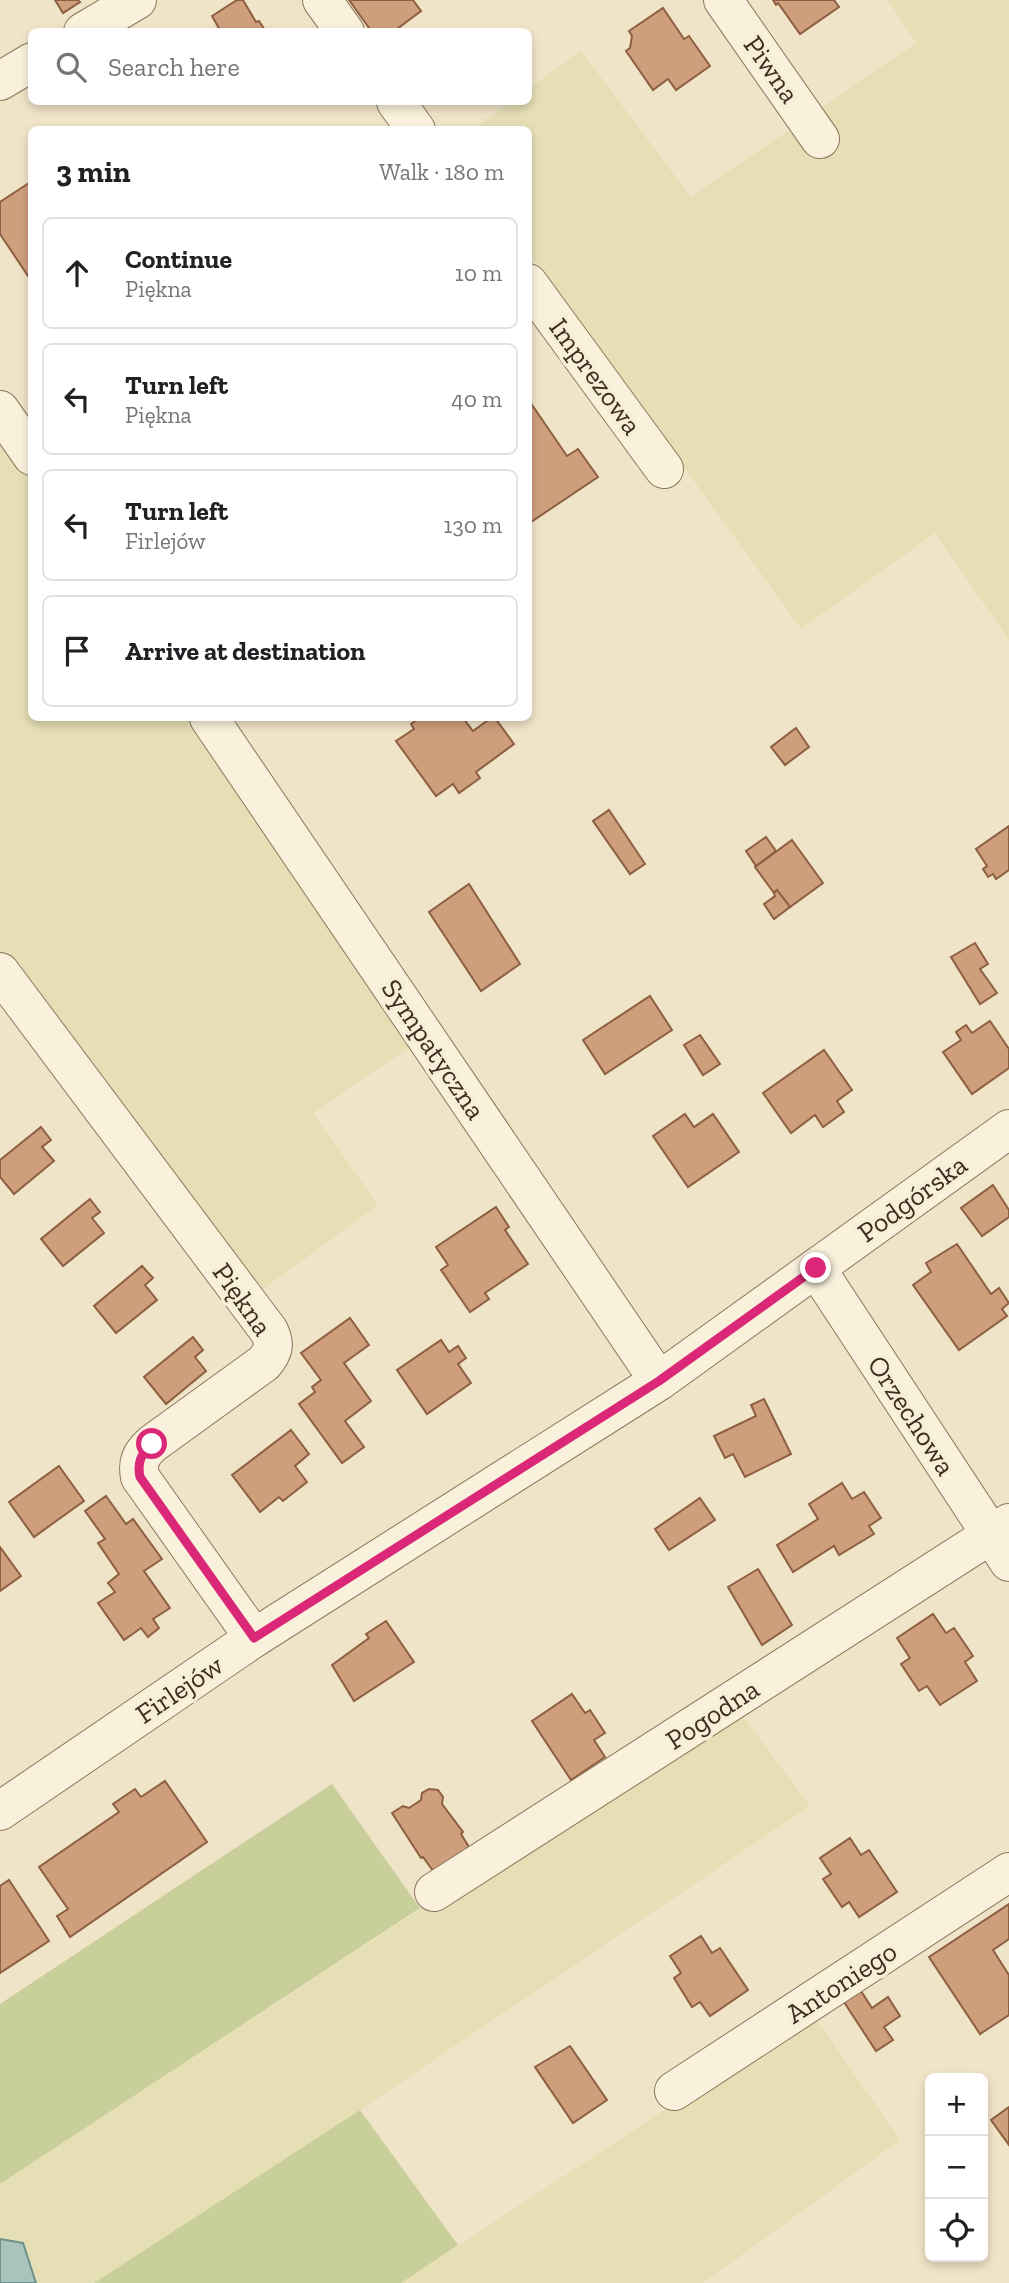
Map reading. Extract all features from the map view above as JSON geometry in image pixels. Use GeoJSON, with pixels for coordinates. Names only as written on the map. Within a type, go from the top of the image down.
{"type":"FeatureCollection","features":[{"type":"Feature","properties":{"kind":"street"},"geometry":{"type":"LineString","coordinates":[[90,28],[137,0]]}},
{"type":"Feature","properties":{"kind":"street"},"geometry":{"type":"LineString","coordinates":[[322,0],[342,28]]}},
{"type":"Feature","properties":{"kind":"street","name":"Piwna"},"geometry":{"type":"LineString","coordinates":[[723,0],[820,139]]}},
{"type":"Feature","properties":{"kind":"street"},"geometry":{"type":"LineString","coordinates":[[0,81],[28,64]]}},
{"type":"Feature","properties":{"kind":"street"},"geometry":{"type":"LineString","coordinates":[[398,105],[413,126]]}},
{"type":"Feature","properties":{"kind":"street","name":"Imprezowa"},"geometry":{"type":"LineString","coordinates":[[532,288],[664,469]]}},
{"type":"Feature","properties":{"kind":"street"},"geometry":{"type":"LineString","coordinates":[[0,410],[28,450]]}},
{"type":"Feature","properties":{"kind":"street","name":"Sympatyczna"},"geometry":{"type":"LineString","coordinates":[[211,721],[659,1381]]}},
{"type":"Feature","properties":{"kind":"street","name":"Piękna"},"geometry":{"type":"LineString","coordinates":[[0,972],[270,1331],[274,1341],[272,1352],[264,1363],[142,1452],[138,1467],[140,1477],[254,1638]]}},
{"type":"Feature","properties":{"kind":"street","name":"Podgórska"},"geometry":{"type":"LineString","coordinates":[[816,1268],[1009,1129]]}},
{"type":"Feature","properties":{"kind":"street","name":"Firlejów"},"geometry":{"type":"LineString","coordinates":[[0,1811],[254,1638],[659,1381],[816,1268]]}},
{"type":"Feature","properties":{"kind":"street","name":"Orzechowa"},"geometry":{"type":"LineString","coordinates":[[816,1268],[1003,1540]]}},
{"type":"Feature","properties":{"kind":"street","name":"Pogodna"},"geometry":{"type":"LineString","coordinates":[[434,1892],[1003,1540]]}},
{"type":"Feature","properties":{"kind":"street","name":"Antoniego"},"geometry":{"type":"LineString","coordinates":[[674,2091],[1009,1872]]}},
{"type":"Feature","properties":{"kind":"shaded area"},"geometry":{"type":"Polygon","coordinates":[[[888,0],[1009,0],[1009,640],[935,533],[801,629],[532,257],[532,126],[477,126],[506,105],[532,105],[532,86],[581,51],[691,197],[916,43],[888,0]]]}},
{"type":"Feature","properties":{"kind":"shaded area"},"geometry":{"type":"Polygon","coordinates":[[[0,437],[28,479],[28,721],[193,721],[414,1044],[313,1113],[378,1205],[252,1297],[0,954],[0,437]]]}},
{"type":"Feature","properties":{"kind":"shaded area"},"geometry":{"type":"Polygon","coordinates":[[[734,1704],[810,1806],[360,2110],[94,2283],[0,2283],[0,2184],[734,1704]]]}},
{"type":"Feature","properties":{"kind":"shaded area"},"geometry":{"type":"Polygon","coordinates":[[[812,2013],[900,2140],[703,2283],[401,2283],[812,2013]]]}},
{"type":"Feature","properties":{"kind":"green space"},"geometry":{"type":"Polygon","coordinates":[[[332,1784],[420,1908],[0,2184],[0,2004],[332,1784]]]}},
{"type":"Feature","properties":{"kind":"green space"},"geometry":{"type":"Polygon","coordinates":[[[360,2110],[458,2245],[401,2283],[94,2283],[360,2110]]]}},
{"type":"Feature","properties":{"kind":"water"},"geometry":{"type":"Polygon","coordinates":[[[0,2239],[23,2243],[36,2283],[0,2283],[0,2239]]]}},
{"type":"Feature","properties":{"kind":"building"},"geometry":{"type":"Polygon","coordinates":[[[55,0],[78,0],[80,2],[63,13],[55,0]]]}},
{"type":"Feature","properties":{"kind":"building"},"geometry":{"type":"Polygon","coordinates":[[[237,0],[243,0],[256,22],[259,21],[263,28],[219,28],[212,16],[237,0]]]}},
{"type":"Feature","properties":{"kind":"building"},"geometry":{"type":"Polygon","coordinates":[[[349,0],[413,0],[421,11],[398,28],[369,28],[349,0]]]}},
{"type":"Feature","properties":{"kind":"building"},"geometry":{"type":"Polygon","coordinates":[[[773,0],[834,0],[839,7],[800,34],[773,0]]]}},
{"type":"Feature","properties":{"kind":"building"},"geometry":{"type":"Polygon","coordinates":[[[663,8],[684,39],[689,36],[710,66],[676,90],[668,79],[653,90],[626,51],[630,48],[632,36],[629,31],[663,8]]]}},
{"type":"Feature","properties":{"kind":"building"},"geometry":{"type":"Polygon","coordinates":[[[28,184],[28,276],[0,234],[0,202],[28,184]]]}},
{"type":"Feature","properties":{"kind":"building"},"geometry":{"type":"Polygon","coordinates":[[[532,405],[567,456],[578,449],[598,477],[532,521],[532,405]]]}},
{"type":"Feature","properties":{"kind":"building"},"geometry":{"type":"Polygon","coordinates":[[[415,721],[465,721],[473,731],[487,721],[497,721],[514,744],[476,772],[480,778],[459,793],[453,784],[436,796],[396,741],[414,729],[411,724],[415,721]]]}},
{"type":"Feature","properties":{"kind":"building"},"geometry":{"type":"Polygon","coordinates":[[[796,728],[809,747],[785,765],[771,747],[796,728]]]}},
{"type":"Feature","properties":{"kind":"building"},"geometry":{"type":"Polygon","coordinates":[[[609,810],[645,864],[630,874],[593,821],[609,810]]]}},
{"type":"Feature","properties":{"kind":"building"},"geometry":{"type":"Polygon","coordinates":[[[1009,826],[1009,870],[996,879],[993,874],[988,877],[983,869],[987,866],[976,849],[1009,826]]]}},
{"type":"Feature","properties":{"kind":"building"},"geometry":{"type":"Polygon","coordinates":[[[766,837],[776,851],[756,866],[746,851],[766,837]]]}},
{"type":"Feature","properties":{"kind":"building"},"geometry":{"type":"Polygon","coordinates":[[[792,840],[823,883],[790,907],[777,890],[774,893],[755,867],[792,840]]]}},
{"type":"Feature","properties":{"kind":"building"},"geometry":{"type":"Polygon","coordinates":[[[469,884],[520,964],[481,991],[429,912],[469,884]]]}},
{"type":"Feature","properties":{"kind":"building"},"geometry":{"type":"Polygon","coordinates":[[[777,890],[790,907],[774,919],[764,904],[775,896],[777,890]]]}},
{"type":"Feature","properties":{"kind":"building"},"geometry":{"type":"Polygon","coordinates":[[[975,943],[988,964],[980,969],[997,993],[980,1004],[951,957],[975,943]]]}},
{"type":"Feature","properties":{"kind":"building"},"geometry":{"type":"Polygon","coordinates":[[[650,996],[672,1030],[605,1074],[583,1040],[650,996]]]}},
{"type":"Feature","properties":{"kind":"building"},"geometry":{"type":"Polygon","coordinates":[[[990,1021],[1009,1049],[1009,1068],[972,1094],[943,1052],[961,1040],[956,1032],[966,1025],[972,1033],[990,1021]]]}},
{"type":"Feature","properties":{"kind":"building"},"geometry":{"type":"Polygon","coordinates":[[[700,1035],[720,1064],[703,1075],[684,1045],[700,1035]]]}},
{"type":"Feature","properties":{"kind":"building"},"geometry":{"type":"Polygon","coordinates":[[[824,1050],[852,1090],[837,1101],[844,1112],[823,1127],[815,1115],[791,1133],[763,1093],[824,1050]]]}},
{"type":"Feature","properties":{"kind":"building"},"geometry":{"type":"Polygon","coordinates":[[[685,1114],[694,1127],[713,1114],[739,1152],[688,1187],[653,1136],[685,1114]]]}},
{"type":"Feature","properties":{"kind":"building"},"geometry":{"type":"Polygon","coordinates":[[[41,1127],[51,1140],[42,1147],[54,1161],[14,1194],[0,1177],[0,1160],[41,1127]]]}},
{"type":"Feature","properties":{"kind":"building"},"geometry":{"type":"Polygon","coordinates":[[[993,1185],[1009,1210],[1009,1217],[982,1236],[961,1208],[993,1185]]]}},
{"type":"Feature","properties":{"kind":"building"},"geometry":{"type":"Polygon","coordinates":[[[90,1199],[100,1212],[92,1218],[104,1233],[63,1266],[41,1239],[90,1199]]]}},
{"type":"Feature","properties":{"kind":"building"},"geometry":{"type":"Polygon","coordinates":[[[496,1207],[509,1227],[505,1230],[528,1264],[485,1293],[489,1299],[470,1312],[441,1270],[448,1265],[436,1247],[496,1207]]]}},
{"type":"Feature","properties":{"kind":"building"},"geometry":{"type":"Polygon","coordinates":[[[957,1244],[991,1294],[999,1288],[1009,1303],[1002,1309],[1007,1316],[959,1350],[913,1285],[931,1272],[926,1263],[957,1244]]]}},
{"type":"Feature","properties":{"kind":"building"},"geometry":{"type":"Polygon","coordinates":[[[142,1266],[153,1278],[145,1285],[157,1300],[116,1333],[94,1306],[142,1266]]]}},
{"type":"Feature","properties":{"kind":"building"},"geometry":{"type":"Polygon","coordinates":[[[350,1318],[369,1345],[344,1363],[371,1401],[345,1421],[364,1447],[342,1463],[299,1404],[315,1392],[312,1387],[321,1380],[301,1353],[350,1318]]]}},
{"type":"Feature","properties":{"kind":"building"},"geometry":{"type":"Polygon","coordinates":[[[193,1337],[203,1350],[195,1357],[206,1371],[166,1404],[144,1377],[193,1337]]]}},
{"type":"Feature","properties":{"kind":"building"},"geometry":{"type":"Polygon","coordinates":[[[441,1340],[449,1352],[458,1346],[466,1358],[458,1364],[471,1383],[427,1414],[397,1370],[441,1340]]]}},
{"type":"Feature","properties":{"kind":"building"},"geometry":{"type":"Polygon","coordinates":[[[764,1399],[791,1454],[745,1477],[733,1454],[725,1458],[714,1436],[756,1416],[751,1405],[764,1399]]]}},
{"type":"Feature","properties":{"kind":"building"},"geometry":{"type":"Polygon","coordinates":[[[291,1430],[309,1454],[295,1466],[307,1482],[283,1501],[279,1497],[260,1512],[232,1475],[291,1430]]]}},
{"type":"Feature","properties":{"kind":"building"},"geometry":{"type":"Polygon","coordinates":[[[59,1466],[84,1501],[34,1537],[9,1502],[59,1466]]]}},
{"type":"Feature","properties":{"kind":"building"},"geometry":{"type":"Polygon","coordinates":[[[842,1483],[852,1499],[864,1492],[881,1518],[869,1526],[874,1534],[839,1555],[834,1546],[793,1572],[777,1545],[818,1519],[809,1504],[842,1483]]]}},
{"type":"Feature","properties":{"kind":"building"},"geometry":{"type":"Polygon","coordinates":[[[106,1496],[126,1524],[133,1519],[162,1559],[144,1571],[170,1608],[153,1619],[159,1628],[148,1637],[141,1628],[124,1640],[98,1603],[115,1592],[108,1583],[119,1574],[98,1543],[105,1539],[85,1511],[106,1496]]]}},
{"type":"Feature","properties":{"kind":"building"},"geometry":{"type":"Polygon","coordinates":[[[700,1498],[715,1520],[669,1550],[655,1529],[700,1498]]]}},
{"type":"Feature","properties":{"kind":"building"},"geometry":{"type":"Polygon","coordinates":[[[0,1547],[21,1576],[0,1591],[0,1547]]]}},
{"type":"Feature","properties":{"kind":"building"},"geometry":{"type":"Polygon","coordinates":[[[758,1569],[792,1625],[762,1645],[728,1587],[758,1569]]]}},
{"type":"Feature","properties":{"kind":"building"},"geometry":{"type":"Polygon","coordinates":[[[933,1614],[946,1633],[954,1628],[973,1656],[965,1662],[977,1681],[940,1705],[927,1686],[919,1691],[901,1664],[910,1658],[897,1638],[933,1614]]]}},
{"type":"Feature","properties":{"kind":"building"},"geometry":{"type":"Polygon","coordinates":[[[386,1621],[414,1662],[354,1701],[332,1665],[369,1638],[366,1634],[386,1621]]]}},
{"type":"Feature","properties":{"kind":"building"},"geometry":{"type":"Polygon","coordinates":[[[572,1694],[585,1713],[590,1710],[605,1733],[594,1740],[605,1757],[571,1780],[532,1721],[572,1694]]]}},
{"type":"Feature","properties":{"kind":"building"},"geometry":{"type":"Polygon","coordinates":[[[165,1781],[207,1842],[70,1937],[57,1916],[68,1909],[39,1867],[119,1812],[113,1804],[135,1789],[141,1797],[165,1781]]]}},
{"type":"Feature","properties":{"kind":"building"},"geometry":{"type":"Polygon","coordinates":[[[429,1789],[438,1790],[443,1797],[442,1804],[463,1832],[461,1834],[472,1852],[436,1875],[423,1857],[421,1858],[392,1813],[403,1806],[409,1808],[421,1800],[422,1793],[429,1789]]]}},
{"type":"Feature","properties":{"kind":"building"},"geometry":{"type":"Polygon","coordinates":[[[850,1838],[861,1855],[869,1850],[897,1892],[859,1917],[849,1902],[842,1907],[823,1879],[831,1874],[820,1858],[850,1838]]]}},
{"type":"Feature","properties":{"kind":"building"},"geometry":{"type":"Polygon","coordinates":[[[9,1880],[49,1941],[0,1973],[0,1886],[9,1880]]]}},
{"type":"Feature","properties":{"kind":"building"},"geometry":{"type":"Polygon","coordinates":[[[1009,1904],[1009,1939],[993,1950],[1009,1975],[1009,2015],[980,2034],[929,1957],[1009,1904]]]}},
{"type":"Feature","properties":{"kind":"building"},"geometry":{"type":"Polygon","coordinates":[[[701,1936],[712,1953],[720,1948],[748,1990],[710,2016],[700,2002],[692,2007],[674,1978],[681,1973],[670,1956],[701,1936]]]}},
{"type":"Feature","properties":{"kind":"building"},"geometry":{"type":"Polygon","coordinates":[[[861,1991],[872,2008],[888,1997],[900,2016],[884,2027],[893,2040],[876,2051],[844,2002],[861,1991]]]}},
{"type":"Feature","properties":{"kind":"building"},"geometry":{"type":"Polygon","coordinates":[[[570,2046],[607,2100],[573,2123],[535,2067],[570,2046]]]}},
{"type":"Feature","properties":{"kind":"building"},"geometry":{"type":"Polygon","coordinates":[[[1009,2107],[1009,2145],[991,2120],[1009,2107]]]}},
{"type":"Feature","properties":{"kind":"route"},"geometry":{"type":"LineString","coordinates":[[152,1444],[142,1452],[138,1467],[140,1477],[254,1638],[659,1381],[816,1268]]}}]}
